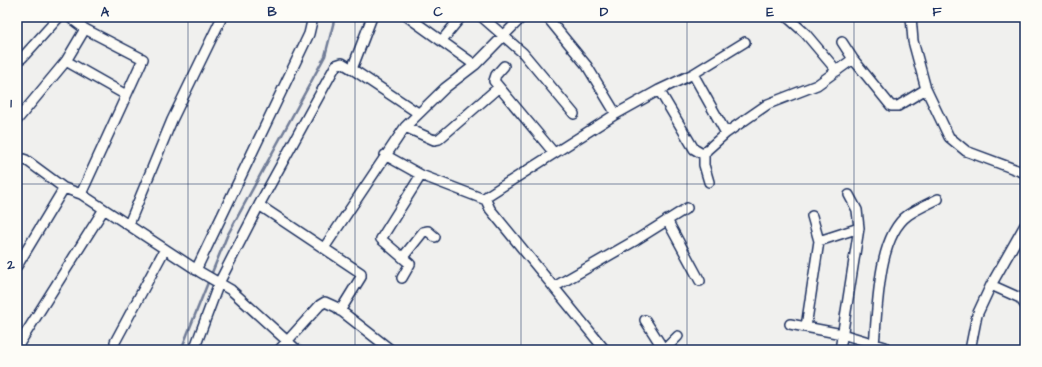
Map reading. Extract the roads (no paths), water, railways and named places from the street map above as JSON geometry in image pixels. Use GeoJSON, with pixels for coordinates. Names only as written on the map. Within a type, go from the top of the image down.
{"type":"FeatureCollection","features":[{"type":"Feature","properties":{"kind":"street"},"geometry":{"type":"LineString","coordinates":[[17,55],[22,58],[59,17]]}},
{"type":"Feature","properties":{"kind":"street"},"geometry":{"type":"LineString","coordinates":[[69,17],[85,29],[143,59],[81,194]]}},
{"type":"Feature","properties":{"kind":"street"},"geometry":{"type":"LineString","coordinates":[[129,224],[172,120],[222,17]]}},
{"type":"Feature","properties":{"kind":"street"},"geometry":{"type":"LineString","coordinates":[[198,271],[309,34],[313,17]]}},
{"type":"Feature","properties":{"kind":"street"},"geometry":{"type":"LineString","coordinates":[[352,69],[372,17]]}},
{"type":"Feature","properties":{"kind":"street"},"geometry":{"type":"LineString","coordinates":[[408,17],[475,65]]}},
{"type":"Feature","properties":{"kind":"street"},"geometry":{"type":"LineString","coordinates":[[442,40],[461,17]]}},
{"type":"Feature","properties":{"kind":"street"},"geometry":{"type":"LineString","coordinates":[[482,17],[523,53],[574,114]]}},
{"type":"Feature","properties":{"kind":"street"},"geometry":{"type":"LineString","coordinates":[[324,248],[405,127],[445,88],[475,65],[522,17]]}},
{"type":"Feature","properties":{"kind":"street"},"geometry":{"type":"LineString","coordinates":[[547,17],[588,66],[616,114]]}},
{"type":"Feature","properties":{"kind":"street"},"geometry":{"type":"LineString","coordinates":[[787,17],[805,33],[837,71]]}},
{"type":"Feature","properties":{"kind":"street"},"geometry":{"type":"LineString","coordinates":[[912,17],[912,41],[926,89],[949,137],[966,151],[1025,173]]}},
{"type":"Feature","properties":{"kind":"street"},"geometry":{"type":"LineString","coordinates":[[17,120],[66,61],[85,29]]}},
{"type":"Feature","properties":{"kind":"street"},"geometry":{"type":"LineString","coordinates":[[486,200],[490,193],[616,114],[659,90],[693,74],[745,42]]}},
{"type":"Feature","properties":{"kind":"street"},"geometry":{"type":"LineString","coordinates":[[842,42],[853,59],[891,106],[898,106],[926,89]]}},
{"type":"Feature","properties":{"kind":"street"},"geometry":{"type":"LineString","coordinates":[[709,182],[704,165],[704,155],[707,150],[726,133],[768,104],[817,85],[853,59]]}},
{"type":"Feature","properties":{"kind":"street"},"geometry":{"type":"LineString","coordinates":[[66,61],[126,95]]}},
{"type":"Feature","properties":{"kind":"street"},"geometry":{"type":"LineString","coordinates":[[194,350],[217,282],[336,65],[342,63],[418,113]]}},
{"type":"Feature","properties":{"kind":"street"},"geometry":{"type":"LineString","coordinates":[[504,66],[494,77],[494,80],[554,153]]}},
{"type":"Feature","properties":{"kind":"street"},"geometry":{"type":"LineString","coordinates":[[693,74],[726,133]]}},
{"type":"Feature","properties":{"kind":"street"},"geometry":{"type":"LineString","coordinates":[[405,127],[434,140],[439,139],[500,87]]}},
{"type":"Feature","properties":{"kind":"street"},"geometry":{"type":"LineString","coordinates":[[659,90],[694,149],[704,155]]}},
{"type":"Feature","properties":{"kind":"street"},"geometry":{"type":"LineString","coordinates":[[385,156],[421,175],[486,200],[490,209],[605,350]]}},
{"type":"Feature","properties":{"kind":"street"},"geometry":{"type":"LineString","coordinates":[[17,157],[26,160],[64,188],[81,194],[129,224],[198,271],[231,290],[296,350]]}},
{"type":"Feature","properties":{"kind":"street"},"geometry":{"type":"LineString","coordinates":[[402,278],[410,264],[380,239],[421,175]]}},
{"type":"Feature","properties":{"kind":"street"},"geometry":{"type":"LineString","coordinates":[[17,266],[64,188]]}},
{"type":"Feature","properties":{"kind":"street"},"geometry":{"type":"LineString","coordinates":[[840,350],[859,228],[856,210],[850,194]]}},
{"type":"Feature","properties":{"kind":"street"},"geometry":{"type":"LineString","coordinates":[[874,344],[882,266],[890,240],[896,228],[907,215],[938,199]]}},
{"type":"Feature","properties":{"kind":"street"},"geometry":{"type":"LineString","coordinates":[[259,205],[362,273],[340,311]]}},
{"type":"Feature","properties":{"kind":"street"},"geometry":{"type":"LineString","coordinates":[[554,287],[687,208]]}},
{"type":"Feature","properties":{"kind":"street"},"geometry":{"type":"LineString","coordinates":[[21,346],[104,209]]}},
{"type":"Feature","properties":{"kind":"street"},"geometry":{"type":"LineString","coordinates":[[806,327],[819,241],[812,216]]}},
{"type":"Feature","properties":{"kind":"street"},"geometry":{"type":"LineString","coordinates":[[667,220],[700,282]]}},
{"type":"Feature","properties":{"kind":"street"},"geometry":{"type":"LineString","coordinates":[[970,350],[977,315],[991,285],[1025,225]]}},
{"type":"Feature","properties":{"kind":"street"},"geometry":{"type":"LineString","coordinates":[[819,241],[859,228]]}},
{"type":"Feature","properties":{"kind":"street"},"geometry":{"type":"LineString","coordinates":[[403,257],[423,232],[428,231],[435,237]]}},
{"type":"Feature","properties":{"kind":"street"},"geometry":{"type":"LineString","coordinates":[[115,342],[165,249]]}},
{"type":"Feature","properties":{"kind":"street"},"geometry":{"type":"LineString","coordinates":[[991,285],[1020,298],[1025,305]]}},
{"type":"Feature","properties":{"kind":"street"},"geometry":{"type":"LineString","coordinates":[[278,350],[320,305],[325,302],[331,304],[391,350]]}},
{"type":"Feature","properties":{"kind":"street"},"geometry":{"type":"LineString","coordinates":[[645,320],[664,350],[678,336]]}},
{"type":"Feature","properties":{"kind":"street"},"geometry":{"type":"LineString","coordinates":[[790,324],[842,334],[885,347]]}},
{"type":"Feature","properties":{"kind":"waterway"},"geometry":{"type":"LineString","coordinates":[[211,275],[227,236],[325,56],[335,17]]}},
{"type":"Feature","properties":{"kind":"waterway"},"geometry":{"type":"LineString","coordinates":[[181,350],[209,280]]}}]}
